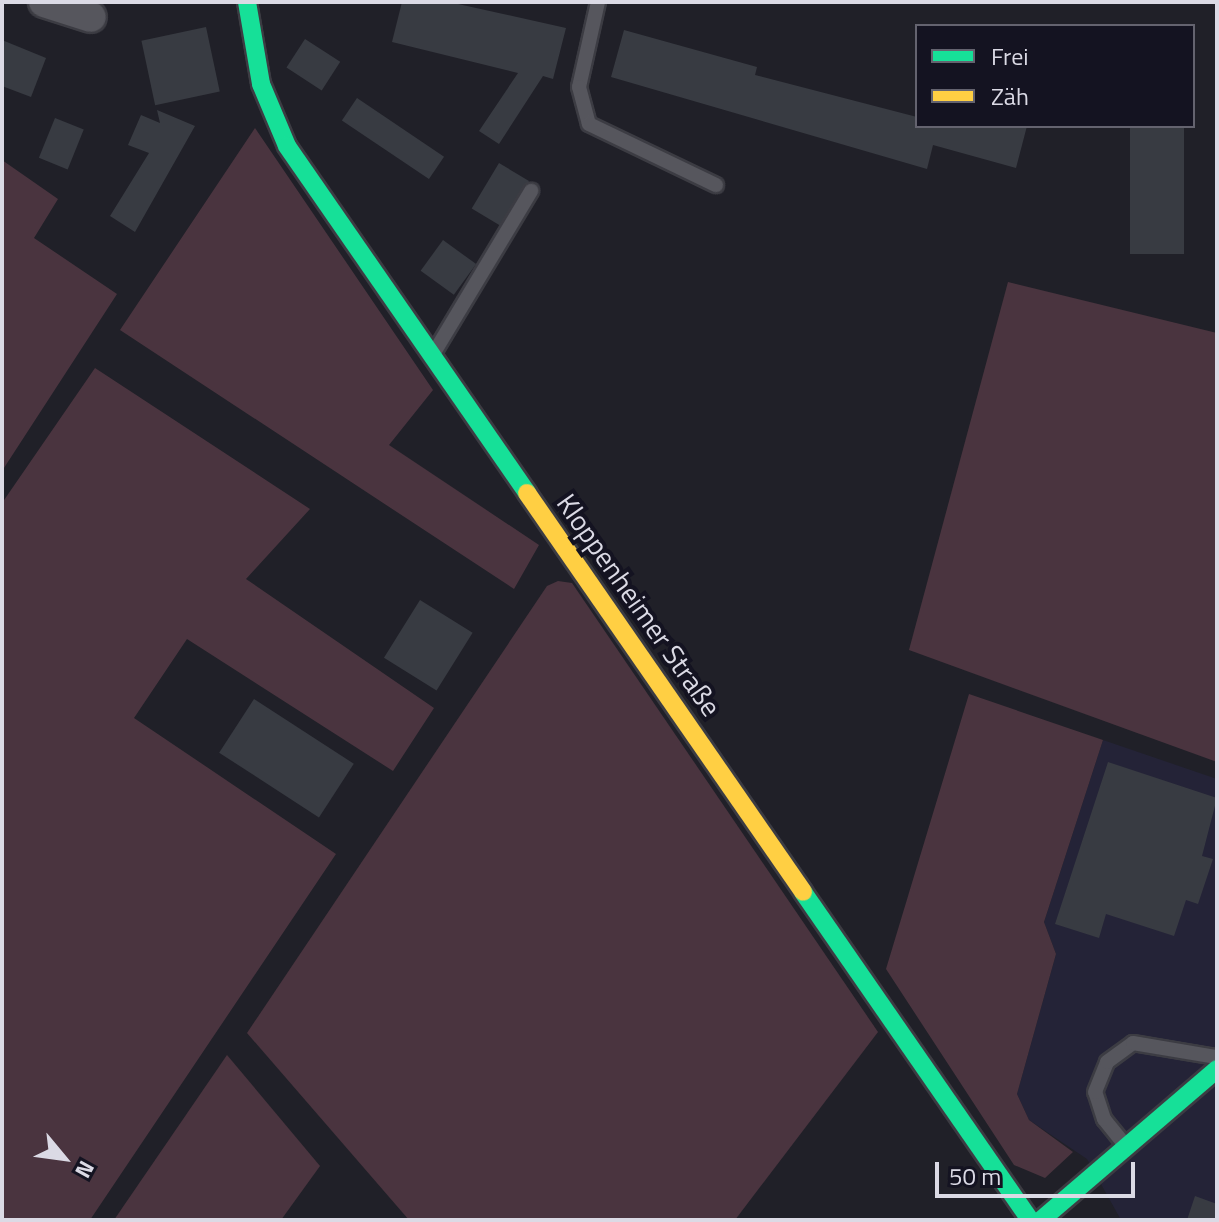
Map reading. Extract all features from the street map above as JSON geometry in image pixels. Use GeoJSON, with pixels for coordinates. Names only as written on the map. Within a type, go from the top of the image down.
{"type":"FeatureCollection","features":[{"type":"Feature","properties":{"kind":"street"},"geometry":{"type":"LineString","coordinates":[[44,2],[91,17]]}},
{"type":"Feature","properties":{"kind":"street","name":"Kloppenheimer Straße"},"geometry":{"type":"LineString","coordinates":[[247,2],[270,114],[1030,1220]]}},
{"type":"Feature","properties":{"kind":"street"},"geometry":{"type":"LineString","coordinates":[[1041,1220],[1217,1069]]}},
{"type":"Feature","properties":{"kind":"lane"},"geometry":{"type":"LineString","coordinates":[[598,2],[579,87],[589,124],[716,185]]}},
{"type":"Feature","properties":{"kind":"lane"},"geometry":{"type":"LineString","coordinates":[[433,354],[531,191]]}},
{"type":"Feature","properties":{"kind":"lane"},"geometry":{"type":"LineString","coordinates":[[1127,1146],[1104,1119],[1095,1092],[1107,1062],[1133,1043],[1217,1057]]}},
{"type":"Feature","properties":{"kind":"shaded area"},"geometry":{"type":"Polygon","coordinates":[[[255,128],[433,390],[389,445],[539,545],[514,589],[120,330],[255,128]]]}},
{"type":"Feature","properties":{"kind":"shaded area"},"geometry":{"type":"Polygon","coordinates":[[[2,160],[58,199],[34,238],[117,294],[2,471],[2,160]]]}},
{"type":"Feature","properties":{"kind":"shaded area"},"geometry":{"type":"Polygon","coordinates":[[[1008,282],[1217,333],[1217,762],[909,650],[1008,282]]]}},
{"type":"Feature","properties":{"kind":"shaded area"},"geometry":{"type":"Polygon","coordinates":[[[95,368],[310,509],[246,579],[434,708],[393,771],[187,639],[134,718],[336,854],[90,1220],[2,1220],[2,503],[95,368]]]}},
{"type":"Feature","properties":{"kind":"shaded area"},"geometry":{"type":"Polygon","coordinates":[[[558,581],[572,583],[878,1032],[735,1220],[409,1220],[247,1033],[547,586],[558,581]]]}},
{"type":"Feature","properties":{"kind":"shaded area"},"geometry":{"type":"Polygon","coordinates":[[[969,694],[1103,740],[1044,922],[1056,954],[1017,1094],[1029,1120],[1073,1152],[1045,1178],[1014,1165],[886,969],[969,694]]]}},
{"type":"Feature","properties":{"kind":"shaded area"},"geometry":{"type":"Polygon","coordinates":[[[1103,740],[1217,779],[1217,1220],[1121,1220],[1087,1159],[1029,1120],[1017,1094],[1056,954],[1044,922],[1103,740]]]}},
{"type":"Feature","properties":{"kind":"shaded area"},"geometry":{"type":"Polygon","coordinates":[[[227,1055],[320,1166],[281,1220],[114,1220],[227,1055]]]}},
{"type":"Feature","properties":{"kind":"building"},"geometry":{"type":"Polygon","coordinates":[[[402,2],[449,2],[566,28],[553,79],[543,76],[499,144],[479,131],[518,73],[392,42],[402,2]]]}},
{"type":"Feature","properties":{"kind":"building"},"geometry":{"type":"Polygon","coordinates":[[[206,27],[220,92],[155,105],[141,41],[206,27]]]}},
{"type":"Feature","properties":{"kind":"building"},"geometry":{"type":"Polygon","coordinates":[[[624,30],[757,67],[755,75],[915,116],[915,128],[1026,128],[1016,168],[933,145],[927,169],[611,77],[624,30]]]}},
{"type":"Feature","properties":{"kind":"building"},"geometry":{"type":"Polygon","coordinates":[[[305,39],[340,62],[322,90],[286,68],[305,39]]]}},
{"type":"Feature","properties":{"kind":"building"},"geometry":{"type":"Polygon","coordinates":[[[2,40],[46,58],[31,97],[2,86],[2,40]]]}},
{"type":"Feature","properties":{"kind":"building"},"geometry":{"type":"Polygon","coordinates":[[[357,98],[444,157],[429,179],[342,120],[357,98]]]}},
{"type":"Feature","properties":{"kind":"building"},"geometry":{"type":"Polygon","coordinates":[[[157,110],[195,126],[135,232],[110,216],[149,153],[128,145],[141,115],[160,123],[157,110]]]}},
{"type":"Feature","properties":{"kind":"building"},"geometry":{"type":"Polygon","coordinates":[[[55,118],[84,130],[68,169],[39,158],[55,118]]]}},
{"type":"Feature","properties":{"kind":"building"},"geometry":{"type":"Polygon","coordinates":[[[1130,128],[1184,128],[1184,254],[1130,254],[1130,128]]]}},
{"type":"Feature","properties":{"kind":"building"},"geometry":{"type":"Polygon","coordinates":[[[499,163],[529,181],[502,226],[472,208],[499,163]]]}},
{"type":"Feature","properties":{"kind":"building"},"geometry":{"type":"Polygon","coordinates":[[[443,240],[476,264],[454,295],[421,271],[443,240]]]}},
{"type":"Feature","properties":{"kind":"building"},"geometry":{"type":"Polygon","coordinates":[[[420,600],[473,633],[437,691],[384,658],[420,600]]]}},
{"type":"Feature","properties":{"kind":"building"},"geometry":{"type":"Polygon","coordinates":[[[254,699],[354,764],[319,817],[219,753],[254,699]]]}},
{"type":"Feature","properties":{"kind":"building"},"geometry":{"type":"Polygon","coordinates":[[[1108,762],[1217,798],[1202,856],[1213,859],[1198,904],[1186,900],[1174,936],[1106,914],[1099,938],[1055,924],[1108,762]]]}},
{"type":"Feature","properties":{"kind":"building"},"geometry":{"type":"Polygon","coordinates":[[[1195,1196],[1217,1204],[1217,1220],[1187,1220],[1195,1196]]]}},
{"type":"Feature","properties":{"kind":"traffic: fast"},"geometry":{"type":"LineString","coordinates":[[247,2],[261,84],[287,146],[527,493]]}},
{"type":"Feature","properties":{"kind":"traffic: fast"},"geometry":{"type":"LineString","coordinates":[[803,892],[1030,1220]]}},
{"type":"Feature","properties":{"kind":"traffic: fast"},"geometry":{"type":"LineString","coordinates":[[1041,1220],[1217,1069]]}},
{"type":"Feature","properties":{"kind":"traffic: slow"},"geometry":{"type":"LineString","coordinates":[[527,493],[803,892]]}}]}
